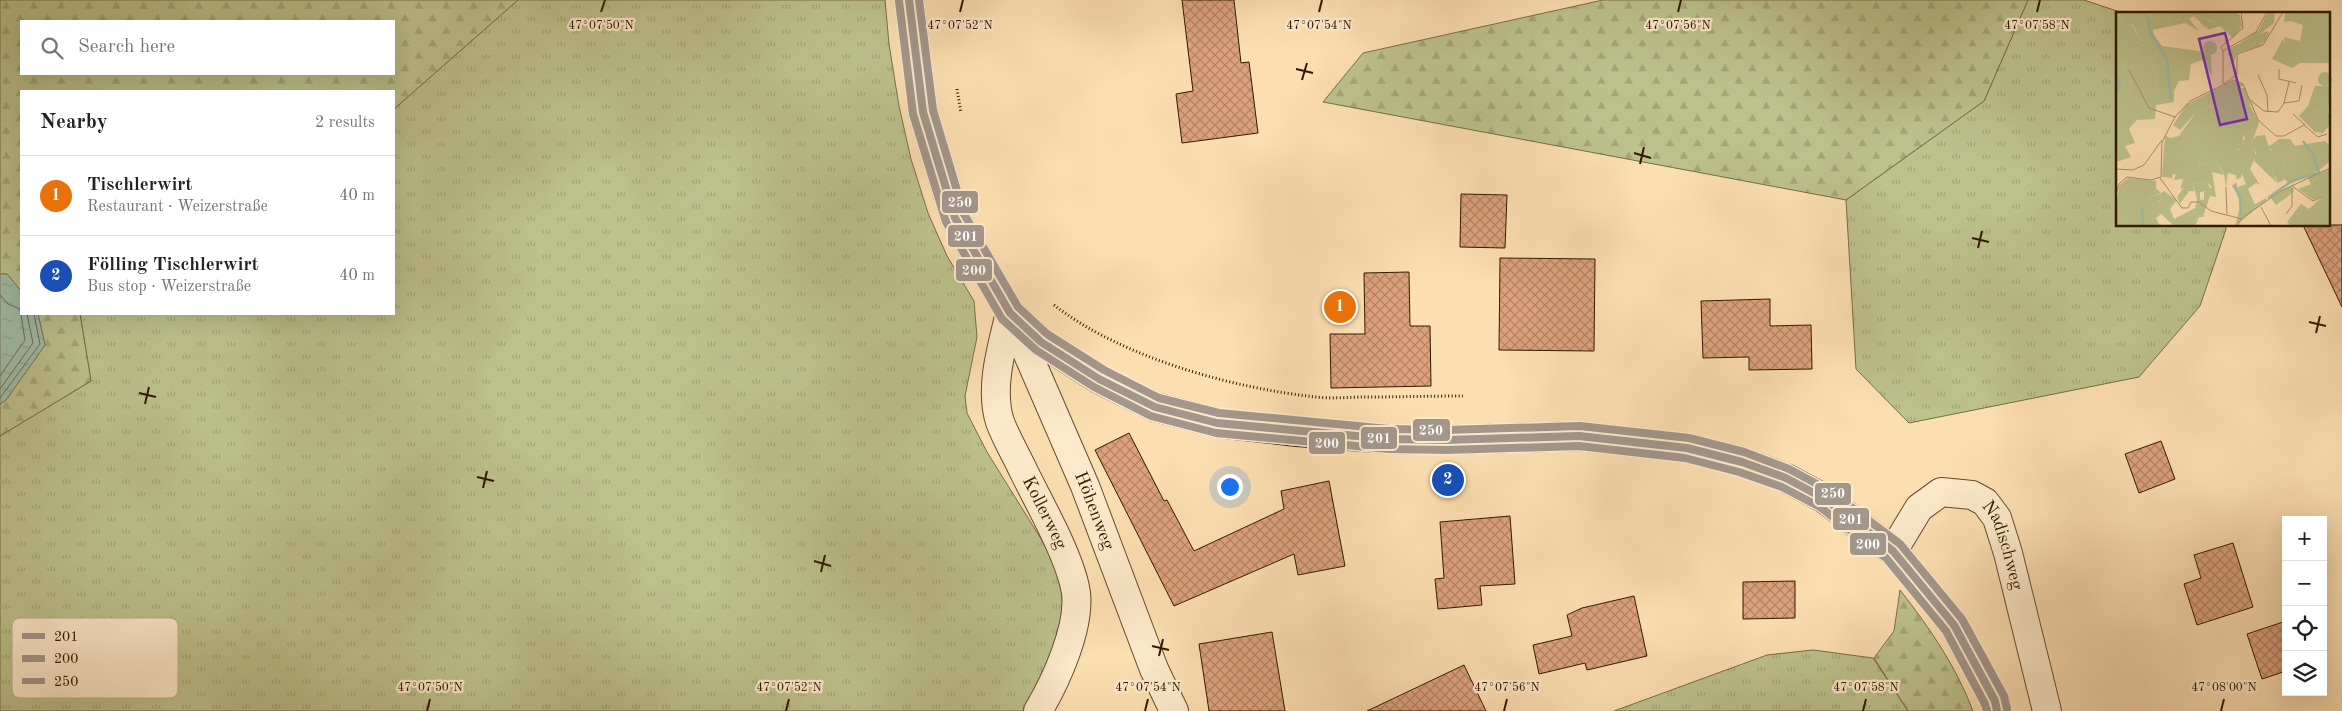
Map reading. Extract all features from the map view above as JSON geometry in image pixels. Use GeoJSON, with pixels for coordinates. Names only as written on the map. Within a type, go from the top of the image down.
{"type":"FeatureCollection","features":[{"type":"Feature","properties":{"kind":"main road"},"geometry":{"type":"LineString","coordinates":[[909,0],[923,112],[955,218],[1010,313],[1041,342],[1099,380],[1155,408],[1217,423],[1389,440],[1579,436],[1687,448],[1742,462],[1786,478],[1825,499],[1893,551],[1954,625],[1994,701],[1997,711]]}},
{"type":"Feature","properties":{"kind":"street","name":"Kollerweg"},"geometry":{"type":"LineString","coordinates":[[1010,313],[1000,356],[996,396],[1000,422],[1065,558],[1076,594],[1076,608],[1067,646],[1057,673],[1038,711]]}},
{"type":"Feature","properties":{"kind":"street","name":"Höhenweg"},"geometry":{"type":"LineString","coordinates":[[1010,313],[1085,486],[1154,669],[1174,711]]}},
{"type":"Feature","properties":{"kind":"street","name":"Nadischweg"},"geometry":{"type":"LineString","coordinates":[[1893,551],[1919,508],[1941,492],[1972,495],[1984,502],[1997,518],[2008,553],[2047,711]]}},
{"type":"Feature","properties":{"kind":"path"},"geometry":{"type":"LineString","coordinates":[[956,86],[962,117]]}},
{"type":"Feature","properties":{"kind":"path"},"geometry":{"type":"LineString","coordinates":[[1048,300],[1072,319],[1095,333],[1127,348],[1207,376],[1316,397],[1463,396]]}},
{"type":"Feature","properties":{"kind":"green space"},"geometry":{"type":"Polygon","coordinates":[[[0,0],[518,0],[395,108],[395,90],[20,90],[20,290],[7,274],[0,274],[0,0]]]}},
{"type":"Feature","properties":{"kind":"green space"},"geometry":{"type":"Polygon","coordinates":[[[518,0],[885,0],[889,44],[899,106],[911,159],[928,213],[947,256],[974,301],[977,337],[965,396],[967,413],[987,452],[1056,563],[1062,583],[1063,602],[1057,639],[1026,711],[0,711],[0,436],[91,381],[80,315],[395,315],[395,108],[518,0]]]}},
{"type":"Feature","properties":{"kind":"green space"},"geometry":{"type":"Polygon","coordinates":[[[1603,0],[2028,0],[1984,101],[1846,200],[1323,102],[1363,53],[1603,0]]]}},
{"type":"Feature","properties":{"kind":"green space"},"geometry":{"type":"Polygon","coordinates":[[[2028,0],[2084,0],[2120,12],[2116,12],[2116,226],[2226,226],[2226,229],[2200,306],[2139,377],[1909,423],[1856,369],[1846,200],[1984,101],[2028,0]]]}},
{"type":"Feature","properties":{"kind":"green space"},"geometry":{"type":"Polygon","coordinates":[[[38,315],[80,315],[91,381],[0,436],[0,404],[6,400],[45,345],[38,315]]]}},
{"type":"Feature","properties":{"kind":"green space"},"geometry":{"type":"Polygon","coordinates":[[[1900,590],[1941,648],[1959,678],[1973,711],[1908,711],[1874,658],[1894,631],[1900,590]]]}},
{"type":"Feature","properties":{"kind":"green space"},"geometry":{"type":"Polygon","coordinates":[[[1813,650],[1873,658],[1908,711],[1614,711],[1767,655],[1813,650]]]}},
{"type":"Feature","properties":{"kind":"water"},"geometry":{"type":"Polygon","coordinates":[[[0,274],[7,274],[20,290],[20,315],[38,315],[45,345],[6,400],[0,404],[0,274]]]}},
{"type":"Feature","properties":{"kind":"building"},"geometry":{"type":"Polygon","coordinates":[[[1182,0],[1234,0],[1241,63],[1249,62],[1258,133],[1182,143],[1176,94],[1193,91],[1182,0]]]}},
{"type":"Feature","properties":{"kind":"building"},"geometry":{"type":"Polygon","coordinates":[[[1461,194],[1507,195],[1505,248],[1460,247],[1461,194]]]}},
{"type":"Feature","properties":{"kind":"building"},"geometry":{"type":"Polygon","coordinates":[[[2342,225],[2342,307],[2303,226],[2342,225]]]}},
{"type":"Feature","properties":{"kind":"building"},"geometry":{"type":"Polygon","coordinates":[[[1500,258],[1595,259],[1594,351],[1499,350],[1500,258]]]}},
{"type":"Feature","properties":{"kind":"building"},"geometry":{"type":"Polygon","coordinates":[[[1409,272],[1410,326],[1430,326],[1431,386],[1331,388],[1330,334],[1365,334],[1364,273],[1409,272]]]}},
{"type":"Feature","properties":{"kind":"building"},"geometry":{"type":"Polygon","coordinates":[[[1770,299],[1770,326],[1811,325],[1812,369],[1749,370],[1749,357],[1703,358],[1701,301],[1770,299]]]}},
{"type":"Feature","properties":{"kind":"building"},"geometry":{"type":"Polygon","coordinates":[[[1129,433],[1164,501],[1167,500],[1194,551],[1284,509],[1281,491],[1329,481],[1345,566],[1298,575],[1294,554],[1174,606],[1095,450],[1129,433]]]}},
{"type":"Feature","properties":{"kind":"building"},"geometry":{"type":"Polygon","coordinates":[[[2161,441],[2175,479],[2139,493],[2125,454],[2161,441]]]}},
{"type":"Feature","properties":{"kind":"building"},"geometry":{"type":"Polygon","coordinates":[[[1510,516],[1515,584],[1480,586],[1482,605],[1438,609],[1435,579],[1444,578],[1440,522],[1510,516]]]}},
{"type":"Feature","properties":{"kind":"building"},"geometry":{"type":"Polygon","coordinates":[[[2233,543],[2253,607],[2197,625],[2184,584],[2201,578],[2194,555],[2233,543]]]}},
{"type":"Feature","properties":{"kind":"building"},"geometry":{"type":"Polygon","coordinates":[[[1795,581],[1795,618],[1743,619],[1743,582],[1795,581]]]}},
{"type":"Feature","properties":{"kind":"building"},"geometry":{"type":"Polygon","coordinates":[[[1634,596],[1647,656],[1587,670],[1585,663],[1539,674],[1533,645],[1572,636],[1567,615],[1582,608],[1634,596]]]}},
{"type":"Feature","properties":{"kind":"building"},"geometry":{"type":"Polygon","coordinates":[[[2282,622],[2282,672],[2262,679],[2247,634],[2282,622]]]}},
{"type":"Feature","properties":{"kind":"building"},"geometry":{"type":"Polygon","coordinates":[[[1272,632],[1285,711],[1209,711],[1199,644],[1272,632]]]}},
{"type":"Feature","properties":{"kind":"building"},"geometry":{"type":"Polygon","coordinates":[[[1464,665],[1486,711],[1367,711],[1464,665]]]}},
{"type":"Feature","properties":{"kind":"transit line","name":"201"},"geometry":{"type":"LineString","coordinates":[[909,0],[923,112],[955,218],[1010,313],[1041,342],[1099,379],[1155,407],[1217,423],[1389,439],[1446,440],[1579,436],[1687,448],[1742,462],[1786,478],[1825,499],[1893,551],[1954,625],[1995,701],[1997,711]]}},
{"type":"Feature","properties":{"kind":"transit line","name":"250"},"geometry":{"type":"LineString","coordinates":[[919,0],[933,110],[964,214],[1018,307],[1047,334],[1104,370],[1159,398],[1219,413],[1389,429],[1446,430],[1580,426],[1689,438],[1744,452],[1789,469],[1830,491],[1900,544],[1962,619],[2004,696],[2007,709]]}},
{"type":"Feature","properties":{"kind":"transit line","name":"200"},"geometry":{"type":"LineString","coordinates":[[899,1],[913,114],[946,222],[1002,319],[1036,350],[1094,387],[1151,416],[1216,433],[1389,449],[1446,450],[1579,446],[1685,458],[1739,472],[1782,487],[1820,507],[1886,558],[1946,631],[1987,711]]}},
{"type":"Feature","properties":{"kind":"place","name":"Tischlerwirt"},"geometry":{"type":"Point","coordinates":[1340,307]}},
{"type":"Feature","properties":{"kind":"place","name":"Fölling Tischlerwirt"},"geometry":{"type":"Point","coordinates":[1448,480]}}]}
